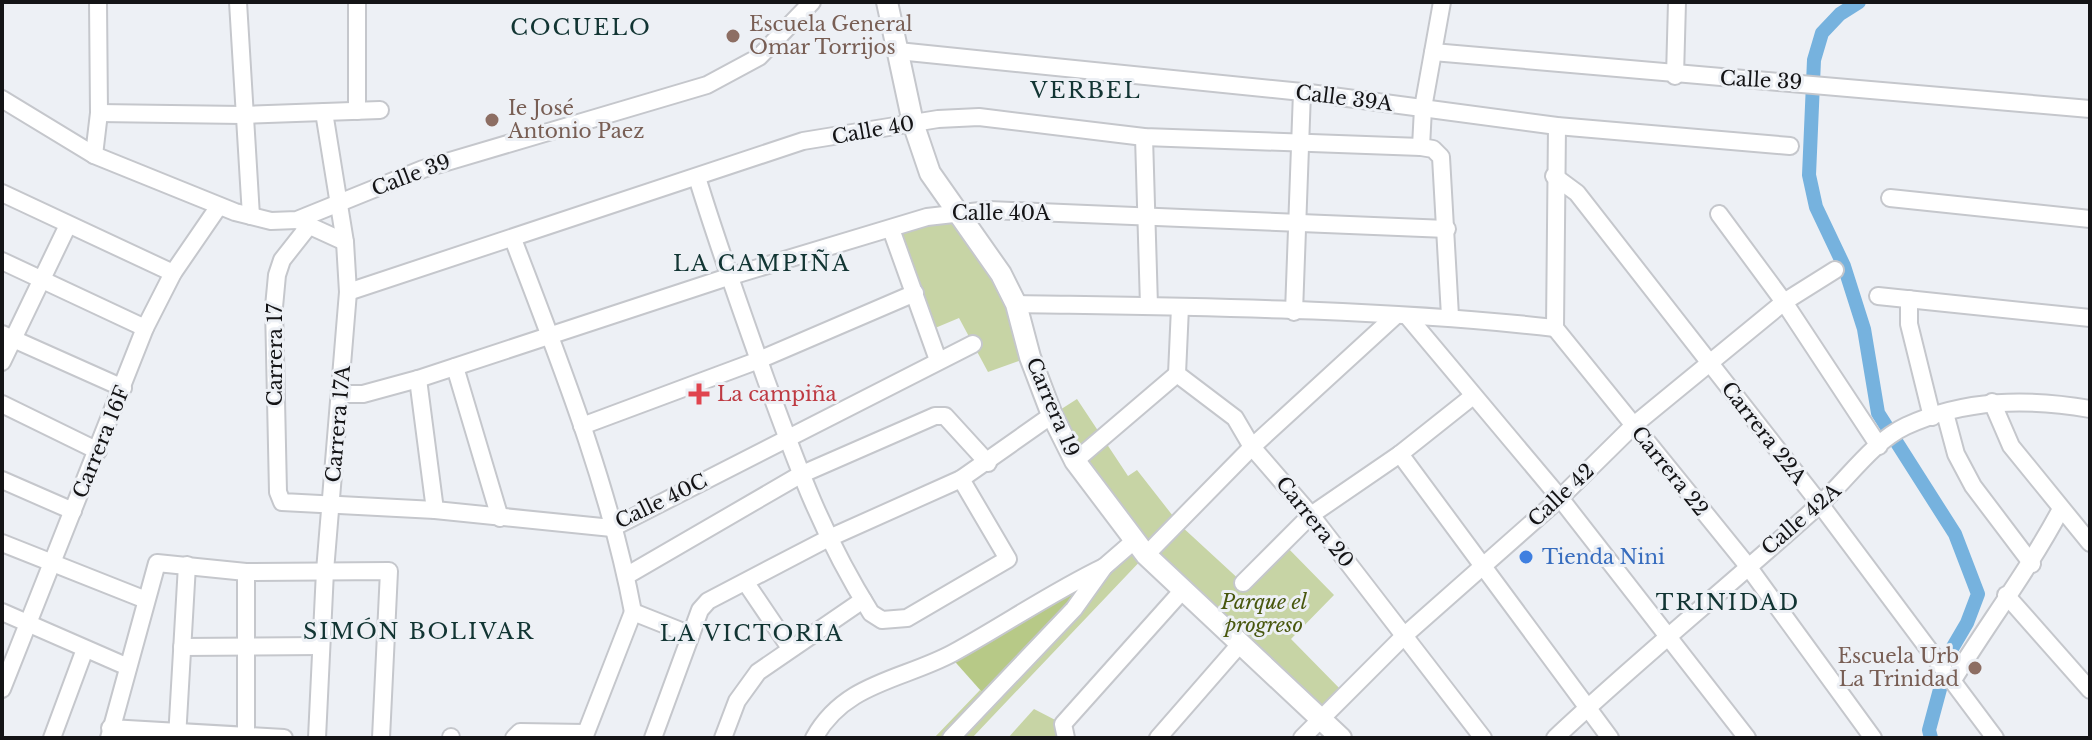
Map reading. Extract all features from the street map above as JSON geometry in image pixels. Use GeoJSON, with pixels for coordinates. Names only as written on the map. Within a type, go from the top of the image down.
{"type":"FeatureCollection","features":[{"type":"Feature","properties":{"kind":"main road","name":"Carrera 19"},"geometry":{"type":"LineString","coordinates":[[887,2],[913,123],[930,173],[989,254],[1016,304],[1030,357],[1052,415],[1075,461],[1140,548],[1341,738]]}},
{"type":"Feature","properties":{"kind":"street"},"geometry":{"type":"LineString","coordinates":[[94,155],[99,113],[98,2]]}},
{"type":"Feature","properties":{"kind":"street"},"geometry":{"type":"LineString","coordinates":[[238,2],[242,115],[251,216]]}},
{"type":"Feature","properties":{"kind":"street"},"geometry":{"type":"LineString","coordinates":[[357,2],[357,111]]}},
{"type":"Feature","properties":{"kind":"street","name":"Calle 39"},"geometry":{"type":"LineString","coordinates":[[2,99],[94,155],[219,206],[251,216],[303,224],[338,205],[423,169],[707,85],[759,57],[812,2]]}},
{"type":"Feature","properties":{"kind":"street"},"geometry":{"type":"LineString","coordinates":[[1442,2],[1423,108],[1421,147],[1433,149],[1441,157],[1450,316]]}},
{"type":"Feature","properties":{"kind":"street"},"geometry":{"type":"LineString","coordinates":[[1675,76],[1677,2]]}},
{"type":"Feature","properties":{"kind":"street","name":"Calle 39A"},"geometry":{"type":"LineString","coordinates":[[898,51],[1302,92],[1557,126],[1790,146]]}},
{"type":"Feature","properties":{"kind":"street","name":"Calle 39"},"geometry":{"type":"LineString","coordinates":[[1433,52],[1675,76],[1813,82],[2090,109]]}},
{"type":"Feature","properties":{"kind":"street"},"geometry":{"type":"LineString","coordinates":[[1294,312],[1302,92]]}},
{"type":"Feature","properties":{"kind":"street"},"geometry":{"type":"LineString","coordinates":[[99,113],[242,115],[380,110]]}},
{"type":"Feature","properties":{"kind":"street","name":"Carrera 17A"},"geometry":{"type":"LineString","coordinates":[[317,738],[325,571],[342,394],[348,292],[345,242],[324,112]]}},
{"type":"Feature","properties":{"kind":"street","name":"Calle 40"},"geometry":{"type":"LineString","coordinates":[[348,292],[803,141],[913,123],[979,117],[1144,137],[1421,147]]}},
{"type":"Feature","properties":{"kind":"street"},"geometry":{"type":"LineString","coordinates":[[1016,304],[1180,307],[1402,318],[1450,316],[1555,328],[1554,176],[1557,126]]}},
{"type":"Feature","properties":{"kind":"street"},"geometry":{"type":"LineString","coordinates":[[1144,137],[1149,306]]}},
{"type":"Feature","properties":{"kind":"street","name":"Carrera 22A"},"geometry":{"type":"LineString","coordinates":[[1554,176],[1577,193],[1820,504],[1995,738]]}},
{"type":"Feature","properties":{"kind":"street"},"geometry":{"type":"LineString","coordinates":[[697,177],[728,277],[800,475],[827,539],[863,600],[882,620],[907,618],[1008,559],[961,479]]}},
{"type":"Feature","properties":{"kind":"street"},"geometry":{"type":"LineString","coordinates":[[2,193],[173,273]]}},
{"type":"Feature","properties":{"kind":"street"},"geometry":{"type":"LineString","coordinates":[[1890,198],[2090,219]]}},
{"type":"Feature","properties":{"kind":"street","name":"Carrera 16F"},"geometry":{"type":"LineString","coordinates":[[3,685],[145,328],[173,273],[219,206]]}},
{"type":"Feature","properties":{"kind":"street","name":"Calle 40A"},"geometry":{"type":"LineString","coordinates":[[342,394],[363,394],[418,379],[728,277],[956,211],[1447,229]]}},
{"type":"Feature","properties":{"kind":"street"},"geometry":{"type":"LineString","coordinates":[[1719,214],[1883,443]]}},
{"type":"Feature","properties":{"kind":"street"},"geometry":{"type":"LineString","coordinates":[[303,224],[345,242]]}},
{"type":"Feature","properties":{"kind":"street","name":"Carrera 17"},"geometry":{"type":"LineString","coordinates":[[278,492],[274,322],[277,275],[303,224]]}},
{"type":"Feature","properties":{"kind":"street"},"geometry":{"type":"LineString","coordinates":[[2,362],[8,336],[68,225]]}},
{"type":"Feature","properties":{"kind":"street"},"geometry":{"type":"LineString","coordinates":[[891,229],[938,360]]}},
{"type":"Feature","properties":{"kind":"street"},"geometry":{"type":"LineString","coordinates":[[513,239],[582,426],[626,576],[633,612],[584,736],[515,737]]}},
{"type":"Feature","properties":{"kind":"street"},"geometry":{"type":"LineString","coordinates":[[2,261],[145,328]]}},
{"type":"Feature","properties":{"kind":"street","name":"Calle 42"},"geometry":{"type":"LineString","coordinates":[[1302,738],[1405,635],[1560,498],[1634,425],[1784,302],[1835,270]]}},
{"type":"Feature","properties":{"kind":"street"},"geometry":{"type":"LineString","coordinates":[[582,426],[759,360],[915,293]]}},
{"type":"Feature","properties":{"kind":"street"},"geometry":{"type":"LineString","coordinates":[[1878,296],[2090,318]]}},
{"type":"Feature","properties":{"kind":"street"},"geometry":{"type":"LineString","coordinates":[[1909,299],[1909,324],[1938,415],[1956,454],[1973,486],[2032,564]]}},
{"type":"Feature","properties":{"kind":"street"},"geometry":{"type":"LineString","coordinates":[[1075,461],[1177,374],[1180,307]]}},
{"type":"Feature","properties":{"kind":"street"},"geometry":{"type":"LineString","coordinates":[[1402,318],[1560,498],[1747,738]]}},
{"type":"Feature","properties":{"kind":"street"},"geometry":{"type":"LineString","coordinates":[[814,738],[853,695],[876,681],[949,655],[1064,587],[1140,548],[1402,318]]}},
{"type":"Feature","properties":{"kind":"street","name":"Carrera 22"},"geometry":{"type":"LineString","coordinates":[[1555,328],[1747,565],[1873,738]]}},
{"type":"Feature","properties":{"kind":"street"},"geometry":{"type":"LineString","coordinates":[[8,336],[123,388]]}},
{"type":"Feature","properties":{"kind":"street","name":"Calle 40C"},"geometry":{"type":"LineString","coordinates":[[278,492],[282,502],[435,510],[612,528],[973,344]]}},
{"type":"Feature","properties":{"kind":"street"},"geometry":{"type":"LineString","coordinates":[[455,367],[500,518]]}},
{"type":"Feature","properties":{"kind":"street","name":"Carrera 20"},"geometry":{"type":"LineString","coordinates":[[1177,374],[1235,418],[1252,447],[1311,515],[1483,738]]}},
{"type":"Feature","properties":{"kind":"street"},"geometry":{"type":"LineString","coordinates":[[418,379],[435,510]]}},
{"type":"Feature","properties":{"kind":"street"},"geometry":{"type":"LineString","coordinates":[[1243,583],[1311,515],[1400,454],[1473,396]]}},
{"type":"Feature","properties":{"kind":"street","name":"Calle 42A"},"geometry":{"type":"LineString","coordinates":[[1555,738],[1905,426],[1992,402],[2034,400],[2090,409]]}},
{"type":"Feature","properties":{"kind":"street"},"geometry":{"type":"LineString","coordinates":[[1992,402],[2011,446],[2090,543]]}},
{"type":"Feature","properties":{"kind":"street"},"geometry":{"type":"LineString","coordinates":[[2,404],[98,451]]}},
{"type":"Feature","properties":{"kind":"street"},"geometry":{"type":"LineString","coordinates":[[653,738],[700,610],[708,601],[827,539],[961,479],[988,463],[1052,415]]}},
{"type":"Feature","properties":{"kind":"street"},"geometry":{"type":"LineString","coordinates":[[626,576],[800,475],[935,416],[945,416],[988,463]]}},
{"type":"Feature","properties":{"kind":"street"},"geometry":{"type":"LineString","coordinates":[[1400,454],[1610,738]]}},
{"type":"Feature","properties":{"kind":"street"},"geometry":{"type":"LineString","coordinates":[[2,480],[73,511]]}},
{"type":"Feature","properties":{"kind":"street"},"geometry":{"type":"LineString","coordinates":[[1951,678],[2006,595],[2032,564],[2061,509]]}},
{"type":"Feature","properties":{"kind":"street"},"geometry":{"type":"LineString","coordinates":[[2,543],[146,600]]}},
{"type":"Feature","properties":{"kind":"street"},"geometry":{"type":"LineString","coordinates":[[284,738],[109,733],[157,563],[246,572],[389,571],[381,738]]}},
{"type":"Feature","properties":{"kind":"street"},"geometry":{"type":"LineString","coordinates":[[177,735],[187,565]]}},
{"type":"Feature","properties":{"kind":"street"},"geometry":{"type":"LineString","coordinates":[[951,738],[1074,609],[1104,567]]}},
{"type":"Feature","properties":{"kind":"street"},"geometry":{"type":"LineString","coordinates":[[246,572],[246,738]]}},
{"type":"Feature","properties":{"kind":"street"},"geometry":{"type":"LineString","coordinates":[[746,583],[790,648]]}},
{"type":"Feature","properties":{"kind":"street"},"geometry":{"type":"LineString","coordinates":[[1065,731],[1182,591]]}},
{"type":"Feature","properties":{"kind":"street"},"geometry":{"type":"LineString","coordinates":[[2006,595],[2090,690]]}},
{"type":"Feature","properties":{"kind":"street"},"geometry":{"type":"LineString","coordinates":[[723,738],[747,685],[758,672],[863,600]]}},
{"type":"Feature","properties":{"kind":"street"},"geometry":{"type":"LineString","coordinates":[[2,612],[128,667]]}},
{"type":"Feature","properties":{"kind":"street"},"geometry":{"type":"LineString","coordinates":[[633,612],[691,635]]}},
{"type":"Feature","properties":{"kind":"street"},"geometry":{"type":"LineString","coordinates":[[1158,738],[1240,644]]}},
{"type":"Feature","properties":{"kind":"street"},"geometry":{"type":"LineString","coordinates":[[182,647],[321,646]]}},
{"type":"Feature","properties":{"kind":"street"},"geometry":{"type":"LineString","coordinates":[[52,738],[85,649]]}},
{"type":"Feature","properties":{"kind":"green space"},"geometry":{"type":"Polygon","coordinates":[[[956,211],[976,235],[1030,357],[988,372],[959,318],[928,331],[891,229],[956,211]]]}},
{"type":"Feature","properties":{"kind":"green space","name":"Parque el progreso"},"geometry":{"type":"Polygon","coordinates":[[[1077,399],[1128,476],[1137,470],[1180,525],[1243,583],[1283,543],[1334,595],[1291,639],[1346,695],[1323,719],[1146,555],[972,738],[934,738],[980,690],[989,699],[1134,541],[1052,415],[1077,399]]]}},
{"type":"Feature","properties":{"kind":"green space"},"geometry":{"type":"Polygon","coordinates":[[[1104,567],[989,700],[949,655],[1104,567]]]}},
{"type":"Feature","properties":{"kind":"green space"},"geometry":{"type":"Polygon","coordinates":[[[1034,709],[1063,724],[1066,738],[1008,738],[1034,709]]]}},
{"type":"Feature","properties":{"kind":"waterway"},"geometry":{"type":"LineString","coordinates":[[1859,2],[1840,14],[1822,33],[1814,60],[1809,175],[1816,207],[1844,266],[1864,329],[1878,413],[1955,534],[1978,594],[1967,623],[1950,652],[1929,730],[1931,738]]}},
{"type":"Feature","properties":{"kind":"place","name":"Escuela General Omar Torrijos"},"geometry":{"type":"Point","coordinates":[733,36]}},
{"type":"Feature","properties":{"kind":"place","name":"Ie José Antonio Paez"},"geometry":{"type":"Point","coordinates":[492,120]}},
{"type":"Feature","properties":{"kind":"place","name":"La campiña"},"geometry":{"type":"Point","coordinates":[699,394]}},
{"type":"Feature","properties":{"kind":"place","name":"Tienda Nini"},"geometry":{"type":"Point","coordinates":[1526,557]}},
{"type":"Feature","properties":{"kind":"place","name":"Escuela Urb La Trinidad"},"geometry":{"type":"Point","coordinates":[1975,668]}},
{"type":"Feature","properties":{"kind":"district","name":"COCUELO"},"geometry":{"type":"Point","coordinates":[581,27]}},
{"type":"Feature","properties":{"kind":"district","name":"VERBEL"},"geometry":{"type":"Point","coordinates":[1086,90]}},
{"type":"Feature","properties":{"kind":"district","name":"LA CAMPIÑA"},"geometry":{"type":"Point","coordinates":[762,263]}},
{"type":"Feature","properties":{"kind":"district","name":"TRINIDAD"},"geometry":{"type":"Point","coordinates":[1728,602]}},
{"type":"Feature","properties":{"kind":"district","name":"SIMÓN BOLIVAR"},"geometry":{"type":"Point","coordinates":[419,631]}},
{"type":"Feature","properties":{"kind":"district","name":"LA VICTORIA"},"geometry":{"type":"Point","coordinates":[752,633]}}]}
